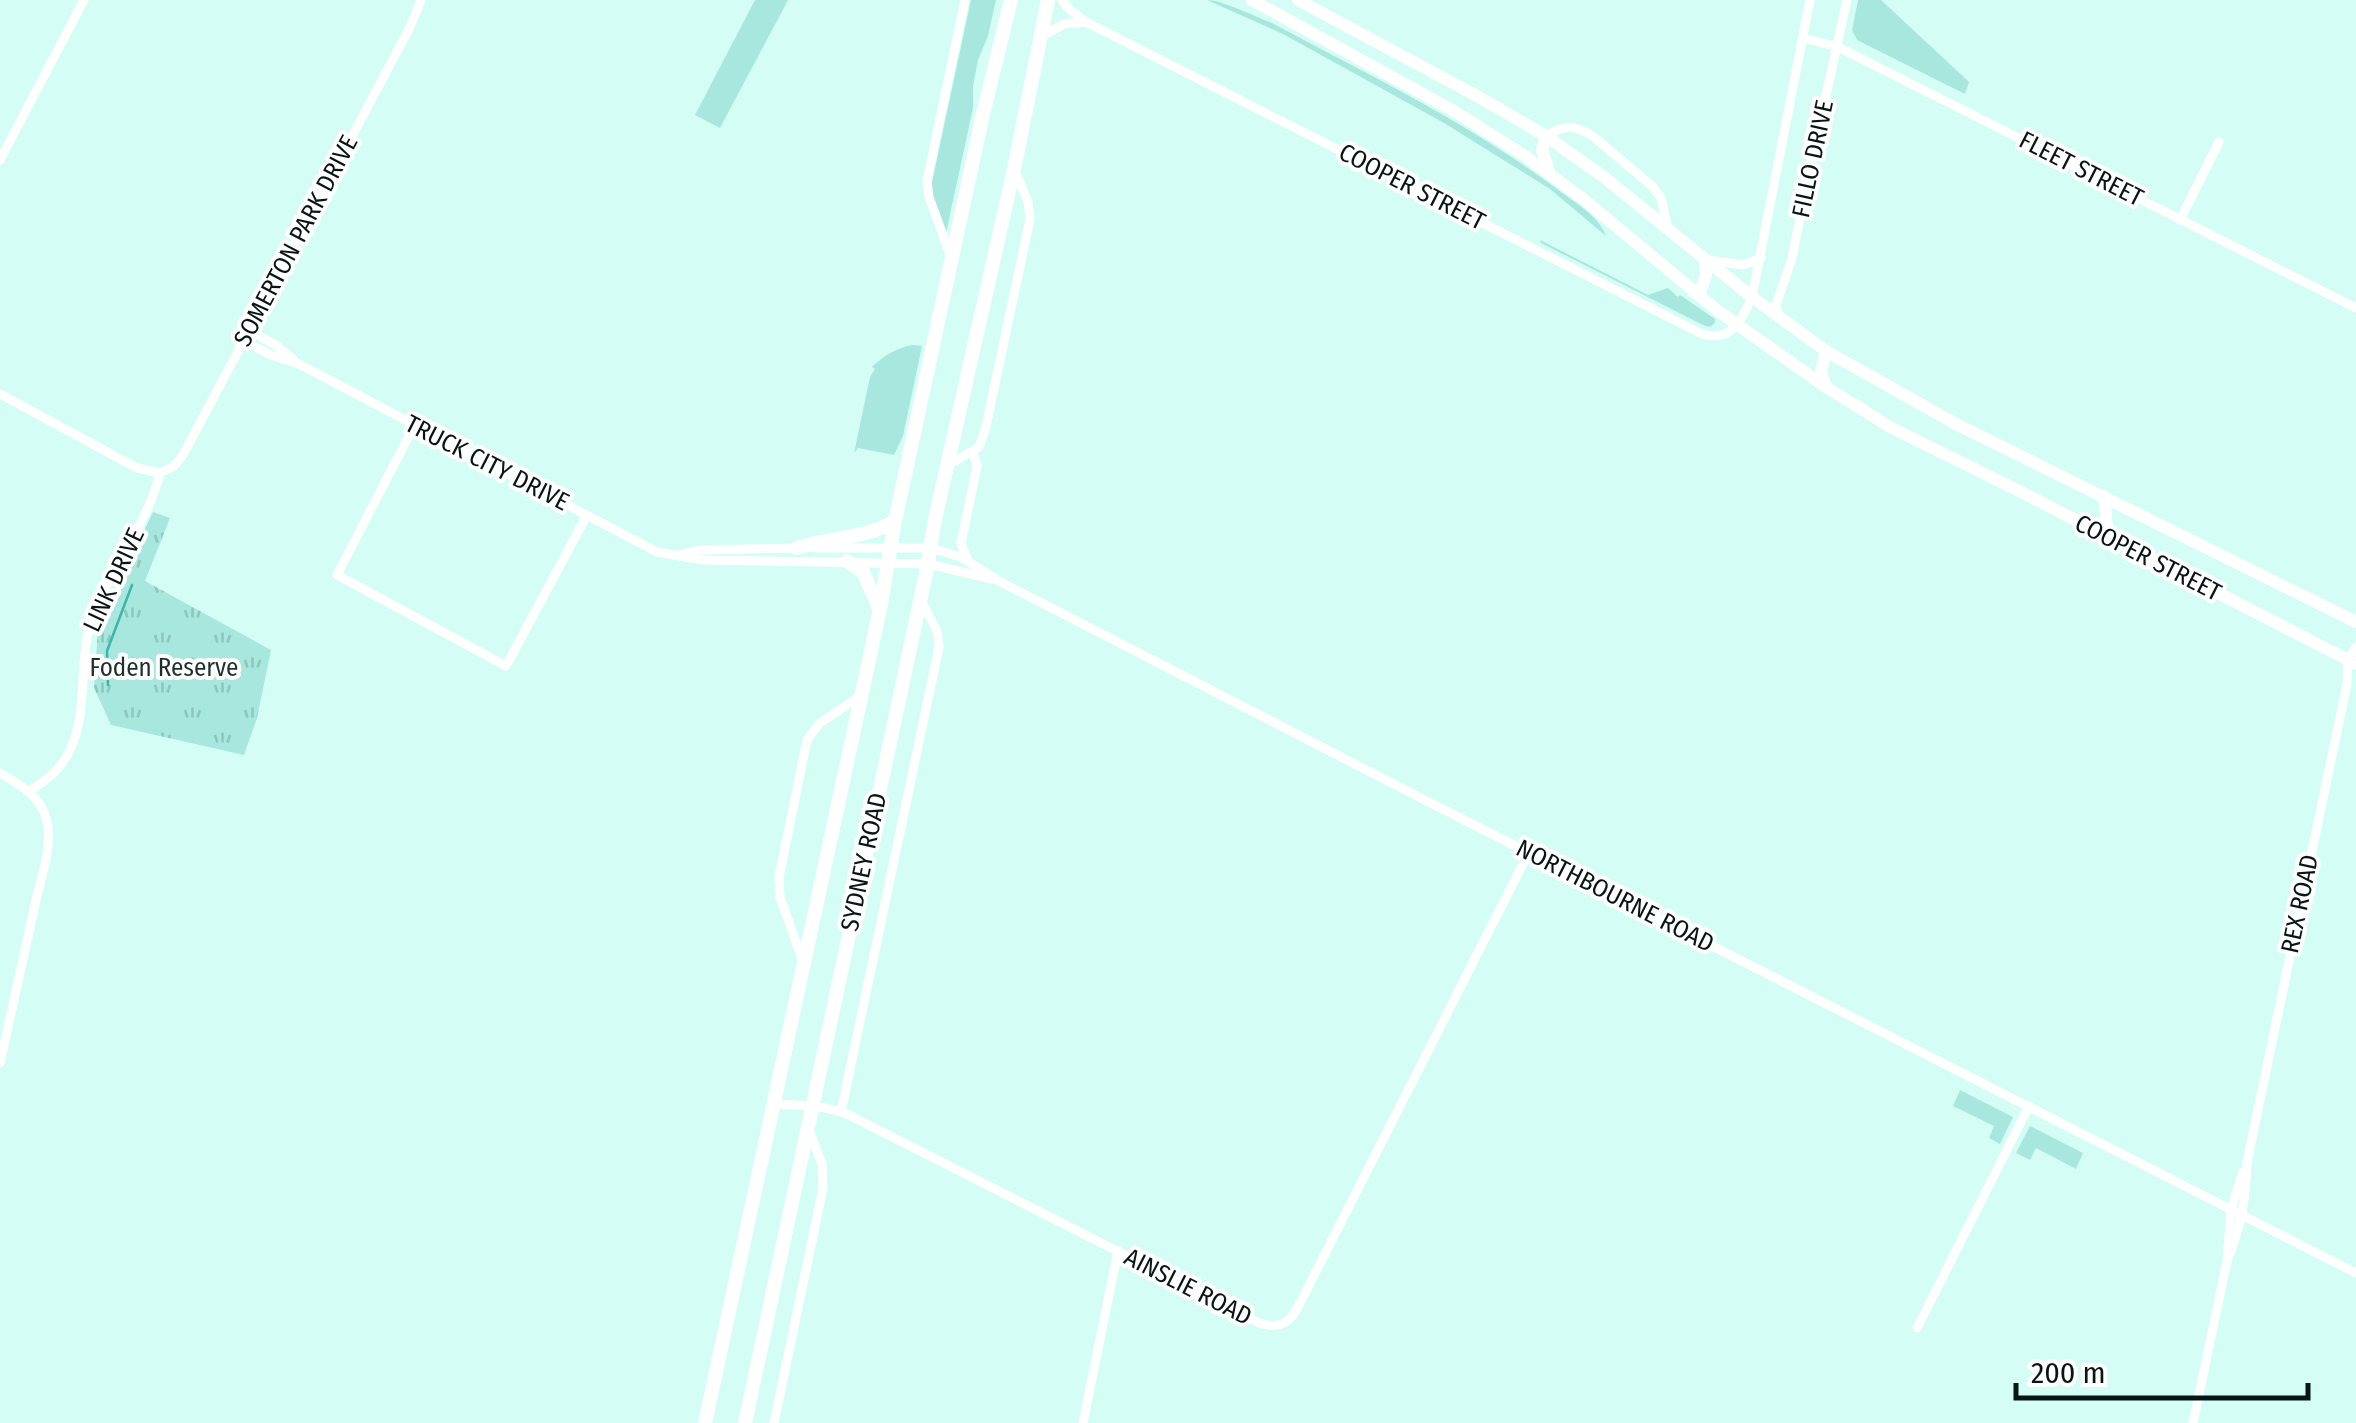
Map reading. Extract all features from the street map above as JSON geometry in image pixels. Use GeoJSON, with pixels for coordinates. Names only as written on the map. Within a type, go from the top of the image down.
{"type":"FeatureCollection","features":[{"type":"Feature","properties":{"kind":"highway","name":"SYDNEY ROAD"},"geometry":{"type":"LineString","coordinates":[[705,1423],[880,609],[895,521],[1011,0]]}},
{"type":"Feature","properties":{"kind":"highway","name":"SYDNEY ROAD"},"geometry":{"type":"LineString","coordinates":[[745,1423],[1048,0]]}},
{"type":"Feature","properties":{"kind":"highway"},"geometry":{"type":"LineString","coordinates":[[797,548],[868,534],[895,521]]}},
{"type":"Feature","properties":{"kind":"highway"},"geometry":{"type":"LineString","coordinates":[[848,561],[863,572],[880,609]]}},
{"type":"Feature","properties":{"kind":"main road","name":"COOPER STREET"},"geometry":{"type":"LineString","coordinates":[[1298,0],[1546,136],[1605,178],[1752,298],[1826,351],[1956,424],[2356,622]]}},
{"type":"Feature","properties":{"kind":"main road","name":"COOPER STREET"},"geometry":{"type":"LineString","coordinates":[[1258,1],[1499,138],[1550,174],[1736,324],[1890,428],[2352,662]]}},
{"type":"Feature","properties":{"kind":"main road"},"geometry":{"type":"LineString","coordinates":[[1499,138],[1503,110]]}},
{"type":"Feature","properties":{"kind":"main road"},"geometry":{"type":"LineString","coordinates":[[1546,136],[1542,150],[1550,174]]}},
{"type":"Feature","properties":{"kind":"main road"},"geometry":{"type":"LineString","coordinates":[[1694,292],[1705,284],[1705,259]]}},
{"type":"Feature","properties":{"kind":"main road"},"geometry":{"type":"LineString","coordinates":[[1826,351],[1821,372],[1826,387]]}},
{"type":"Feature","properties":{"kind":"main road"},"geometry":{"type":"LineString","coordinates":[[2104,496],[2108,538]]}},
{"type":"Feature","properties":{"kind":"street"},"geometry":{"type":"LineString","coordinates":[[0,160],[84,0]]}},
{"type":"Feature","properties":{"kind":"street","name":"SOMERTON PARK DRIVE"},"geometry":{"type":"LineString","coordinates":[[160,473],[174,466],[183,455],[421,0]]}},
{"type":"Feature","properties":{"kind":"street"},"geometry":{"type":"LineString","coordinates":[[952,260],[927,181],[964,0]]}},
{"type":"Feature","properties":{"kind":"street","name":"COOPER STREET"},"geometry":{"type":"LineString","coordinates":[[1062,0],[1086,22],[1702,334],[1723,336],[1736,324]]}},
{"type":"Feature","properties":{"kind":"street","name":"FILLO DRIVE"},"geometry":{"type":"LineString","coordinates":[[1752,298],[1810,0]]}},
{"type":"Feature","properties":{"kind":"street","name":"FILLO DRIVE"},"geometry":{"type":"LineString","coordinates":[[1779,316],[1776,305],[1792,258],[1847,0]]}},
{"type":"Feature","properties":{"kind":"street"},"geometry":{"type":"LineString","coordinates":[[1041,37],[1064,24],[1086,22]]}},
{"type":"Feature","properties":{"kind":"street","name":"FLEET STREET"},"geometry":{"type":"LineString","coordinates":[[1803,38],[1838,47],[2356,308]]}},
{"type":"Feature","properties":{"kind":"street","name":"COOPER STREET"},"geometry":{"type":"LineString","coordinates":[[1546,136],[1567,126],[1594,138],[1652,186],[1661,198],[1668,229]]}},
{"type":"Feature","properties":{"kind":"street"},"geometry":{"type":"LineString","coordinates":[[2180,220],[2219,142]]}},
{"type":"Feature","properties":{"kind":"street","name":"SYDNEY ROAD"},"geometry":{"type":"LineString","coordinates":[[968,562],[961,543],[977,466],[973,453],[982,441],[1030,219],[1028,202],[1014,169]]}},
{"type":"Feature","properties":{"kind":"street"},"geometry":{"type":"LineString","coordinates":[[1705,259],[1743,265],[1761,258]]}},
{"type":"Feature","properties":{"kind":"street"},"geometry":{"type":"LineString","coordinates":[[1736,324],[1752,298]]}},
{"type":"Feature","properties":{"kind":"street","name":"TRUCK CITY DRIVE"},"geometry":{"type":"LineString","coordinates":[[249,330],[278,346],[299,364]]}},
{"type":"Feature","properties":{"kind":"street","name":"TRUCK CITY DRIVE"},"geometry":{"type":"LineString","coordinates":[[243,341],[299,364],[657,552],[703,560],[848,561],[931,548]]}},
{"type":"Feature","properties":{"kind":"street"},"geometry":{"type":"LineString","coordinates":[[0,394],[137,468],[160,473]]}},
{"type":"Feature","properties":{"kind":"street"},"geometry":{"type":"LineString","coordinates":[[414,426],[336,575],[506,666],[587,514]]}},
{"type":"Feature","properties":{"kind":"street"},"geometry":{"type":"LineString","coordinates":[[948,466],[973,453]]}},
{"type":"Feature","properties":{"kind":"street","name":"LINK DRIVE"},"geometry":{"type":"LineString","coordinates":[[34,795],[72,746],[80,717],[86,640],[93,615],[155,496],[160,473]]}},
{"type":"Feature","properties":{"kind":"street","name":"TRUCK CITY DRIVE"},"geometry":{"type":"LineString","coordinates":[[678,555],[701,550],[797,548],[890,556],[928,564]]}},
{"type":"Feature","properties":{"kind":"street","name":"NORTHBOURNE ROAD"},"geometry":{"type":"LineString","coordinates":[[931,548],[968,562],[2356,1272]]}},
{"type":"Feature","properties":{"kind":"street","name":"NORTHBOURNE ROAD"},"geometry":{"type":"LineString","coordinates":[[928,564],[999,581]]}},
{"type":"Feature","properties":{"kind":"street","name":"SYDNEY ROAD"},"geometry":{"type":"LineString","coordinates":[[841,1112],[939,647],[920,597]]}},
{"type":"Feature","properties":{"kind":"street","name":"REX ROAD"},"geometry":{"type":"LineString","coordinates":[[2231,1209],[2247,1162],[2356,647]]}},
{"type":"Feature","properties":{"kind":"street"},"geometry":{"type":"LineString","coordinates":[[803,962],[779,889],[807,740],[820,723],[860,697]]}},
{"type":"Feature","properties":{"kind":"street"},"geometry":{"type":"LineString","coordinates":[[0,773],[34,795],[47,822],[47,846],[0,1063]]}},
{"type":"Feature","properties":{"kind":"street","name":"AINSLIE ROAD"},"geometry":{"type":"LineString","coordinates":[[772,1104],[841,1112],[1259,1323],[1272,1326],[1289,1320],[1297,1310],[1529,852]]}},
{"type":"Feature","properties":{"kind":"street"},"geometry":{"type":"LineString","coordinates":[[1916,1328],[2029,1106]]}},
{"type":"Feature","properties":{"kind":"street","name":"SYDNEY ROAD"},"geometry":{"type":"LineString","coordinates":[[774,1423],[823,1188],[822,1164],[808,1127]]}},
{"type":"Feature","properties":{"kind":"street","name":"REX ROAD"},"geometry":{"type":"LineString","coordinates":[[2242,1215],[2247,1162]]}},
{"type":"Feature","properties":{"kind":"street"},"geometry":{"type":"LineString","coordinates":[[2193,1423],[2227,1260],[2231,1209]]}},
{"type":"Feature","properties":{"kind":"street"},"geometry":{"type":"LineString","coordinates":[[2227,1260],[2242,1215]]}},
{"type":"Feature","properties":{"kind":"street"},"geometry":{"type":"LineString","coordinates":[[1083,1423],[1118,1251]]}},
{"type":"Feature","properties":{"kind":"green space"},"geometry":{"type":"Polygon","coordinates":[[[755,0],[788,0],[720,128],[695,115],[755,0]]]}},
{"type":"Feature","properties":{"kind":"green space"},"geometry":{"type":"Polygon","coordinates":[[[971,0],[996,0],[978,60],[973,108],[946,233],[932,194],[932,182],[971,0]]]}},
{"type":"Feature","properties":{"kind":"green space"},"geometry":{"type":"Polygon","coordinates":[[[1207,0],[1272,23],[1454,121],[1578,204],[1598,222],[1606,236],[1550,189],[1444,123],[1283,34],[1207,0]]]}},
{"type":"Feature","properties":{"kind":"green space"},"geometry":{"type":"Polygon","coordinates":[[[1858,0],[1881,0],[1969,82],[1965,94],[1857,40],[1852,30],[1858,0]]]}},
{"type":"Feature","properties":{"kind":"green space"},"geometry":{"type":"Polygon","coordinates":[[[1540,240],[1648,295],[1668,288],[1715,319],[1715,323],[1710,327],[1703,325],[1540,240]]]}},
{"type":"Feature","properties":{"kind":"green space"},"geometry":{"type":"Polygon","coordinates":[[[922,346],[903,436],[894,455],[858,448],[854,453],[875,369],[872,367],[900,348],[922,346]]]}},
{"type":"Feature","properties":{"kind":"green space","name":"Foden Reserve"},"geometry":{"type":"Polygon","coordinates":[[[153,512],[170,518],[145,581],[271,650],[257,718],[244,755],[111,725],[94,688],[98,629],[153,512]]]}},
{"type":"Feature","properties":{"kind":"green space"},"geometry":{"type":"Polygon","coordinates":[[[1960,1090],[2013,1117],[2000,1144],[1989,1138],[1994,1126],[1953,1106],[1960,1090]]]}},
{"type":"Feature","properties":{"kind":"green space"},"geometry":{"type":"Polygon","coordinates":[[[2030,1126],[2083,1153],[2076,1169],[2036,1148],[2030,1160],[2016,1153],[2030,1126]]]}},
{"type":"Feature","properties":{"kind":"waterway"},"geometry":{"type":"LineString","coordinates":[[108,685],[107,651],[132,585]]}}]}
